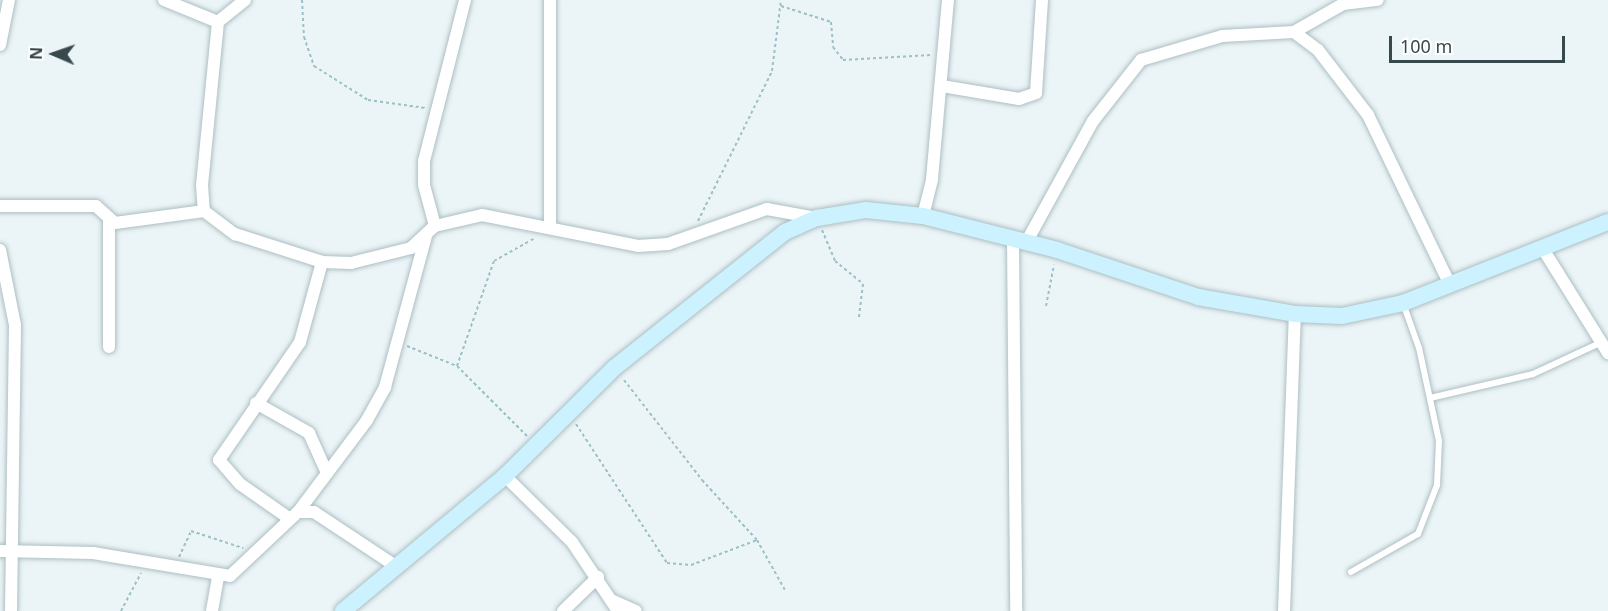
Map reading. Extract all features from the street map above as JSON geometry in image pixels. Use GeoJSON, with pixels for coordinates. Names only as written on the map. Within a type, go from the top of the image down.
{"type":"FeatureCollection","features":[{"type":"Feature","properties":{"kind":"street"},"geometry":{"type":"LineString","coordinates":[[0,45],[2,18],[9,0]]}},
{"type":"Feature","properties":{"kind":"street"},"geometry":{"type":"LineString","coordinates":[[204,211],[218,22],[245,0]]}},
{"type":"Feature","properties":{"kind":"street"},"geometry":{"type":"LineString","coordinates":[[435,226],[423,185],[435,115],[465,0]]}},
{"type":"Feature","properties":{"kind":"street"},"geometry":{"type":"LineString","coordinates":[[550,0],[552,228]]}},
{"type":"Feature","properties":{"kind":"street"},"geometry":{"type":"LineString","coordinates":[[923,216],[942,86],[942,55],[948,0]]}},
{"type":"Feature","properties":{"kind":"street"},"geometry":{"type":"LineString","coordinates":[[942,86],[1019,99],[1036,93],[1042,0]]}},
{"type":"Feature","properties":{"kind":"street"},"geometry":{"type":"LineString","coordinates":[[1016,611],[1020,240],[1093,121],[1141,60],[1222,36],[1294,32],[1343,4],[1378,0]]}},
{"type":"Feature","properties":{"kind":"street"},"geometry":{"type":"LineString","coordinates":[[171,1],[218,22]]}},
{"type":"Feature","properties":{"kind":"street"},"geometry":{"type":"LineString","coordinates":[[1294,32],[1318,50],[1368,115],[1404,180],[1450,285]]}},
{"type":"Feature","properties":{"kind":"street"},"geometry":{"type":"LineString","coordinates":[[0,206],[96,206],[109,220],[123,223],[204,211],[235,234],[321,262],[382,258],[426,236],[435,226],[482,215],[638,246],[693,235],[767,209],[817,218]]}},
{"type":"Feature","properties":{"kind":"street"},"geometry":{"type":"LineString","coordinates":[[344,611],[505,476],[567,412],[614,368],[785,232],[817,218],[866,210],[923,216],[1057,250],[1198,297],[1295,314],[1342,316],[1402,303],[1608,222]]}},
{"type":"Feature","properties":{"kind":"street"},"geometry":{"type":"LineString","coordinates":[[109,220],[109,347]]}},
{"type":"Feature","properties":{"kind":"street"},"geometry":{"type":"LineString","coordinates":[[6,552],[147,560],[218,577],[230,576],[257,553],[294,515],[377,403],[399,343],[426,236]]}},
{"type":"Feature","properties":{"kind":"street"},"geometry":{"type":"LineString","coordinates":[[1543,249],[1605,348]]}},
{"type":"Feature","properties":{"kind":"street"},"geometry":{"type":"LineString","coordinates":[[0,250],[15,325],[6,473],[6,552],[11,611]]}},
{"type":"Feature","properties":{"kind":"street"},"geometry":{"type":"LineString","coordinates":[[321,262],[300,342],[256,403],[220,464],[294,515],[326,516],[397,567]]}},
{"type":"Feature","properties":{"kind":"street"},"geometry":{"type":"LineString","coordinates":[[1284,611],[1295,314]]}},
{"type":"Feature","properties":{"kind":"street"},"geometry":{"type":"LineString","coordinates":[[256,403],[309,433],[327,472]]}},
{"type":"Feature","properties":{"kind":"street"},"geometry":{"type":"LineString","coordinates":[[505,476],[598,577],[618,611]]}},
{"type":"Feature","properties":{"kind":"street"},"geometry":{"type":"LineString","coordinates":[[212,611],[218,577]]}},
{"type":"Feature","properties":{"kind":"street"},"geometry":{"type":"LineString","coordinates":[[563,611],[598,577]]}},
{"type":"Feature","properties":{"kind":"street"},"geometry":{"type":"LineString","coordinates":[[610,599],[636,611]]}},
{"type":"Feature","properties":{"kind":"lane"},"geometry":{"type":"LineString","coordinates":[[1351,572],[1398,548],[1427,519],[1439,466],[1430,398],[1402,303]]}},
{"type":"Feature","properties":{"kind":"lane"},"geometry":{"type":"LineString","coordinates":[[1430,398],[1533,374],[1605,348]]}},
{"type":"Feature","properties":{"kind":"path"},"geometry":{"type":"LineString","coordinates":[[302,0],[303,38],[314,66],[368,100],[412,105],[435,115]]}},
{"type":"Feature","properties":{"kind":"path"},"geometry":{"type":"LineString","coordinates":[[693,235],[772,71],[781,0]]}},
{"type":"Feature","properties":{"kind":"path"},"geometry":{"type":"LineString","coordinates":[[780,6],[831,22],[832,47],[843,60],[942,55]]}},
{"type":"Feature","properties":{"kind":"path"},"geometry":{"type":"LineString","coordinates":[[817,218],[835,261],[863,285],[859,319]]}},
{"type":"Feature","properties":{"kind":"path"},"geometry":{"type":"LineString","coordinates":[[457,366],[494,261],[552,228]]}},
{"type":"Feature","properties":{"kind":"path"},"geometry":{"type":"LineString","coordinates":[[1046,306],[1057,250]]}},
{"type":"Feature","properties":{"kind":"path"},"geometry":{"type":"LineString","coordinates":[[399,343],[457,366],[536,444]]}},
{"type":"Feature","properties":{"kind":"path"},"geometry":{"type":"LineString","coordinates":[[614,368],[702,480],[757,540],[785,590]]}},
{"type":"Feature","properties":{"kind":"path"},"geometry":{"type":"LineString","coordinates":[[567,412],[667,563],[691,566],[757,540]]}},
{"type":"Feature","properties":{"kind":"path"},"geometry":{"type":"LineString","coordinates":[[174,567],[191,531],[257,553]]}},
{"type":"Feature","properties":{"kind":"path"},"geometry":{"type":"LineString","coordinates":[[121,611],[147,560]]}}]}
